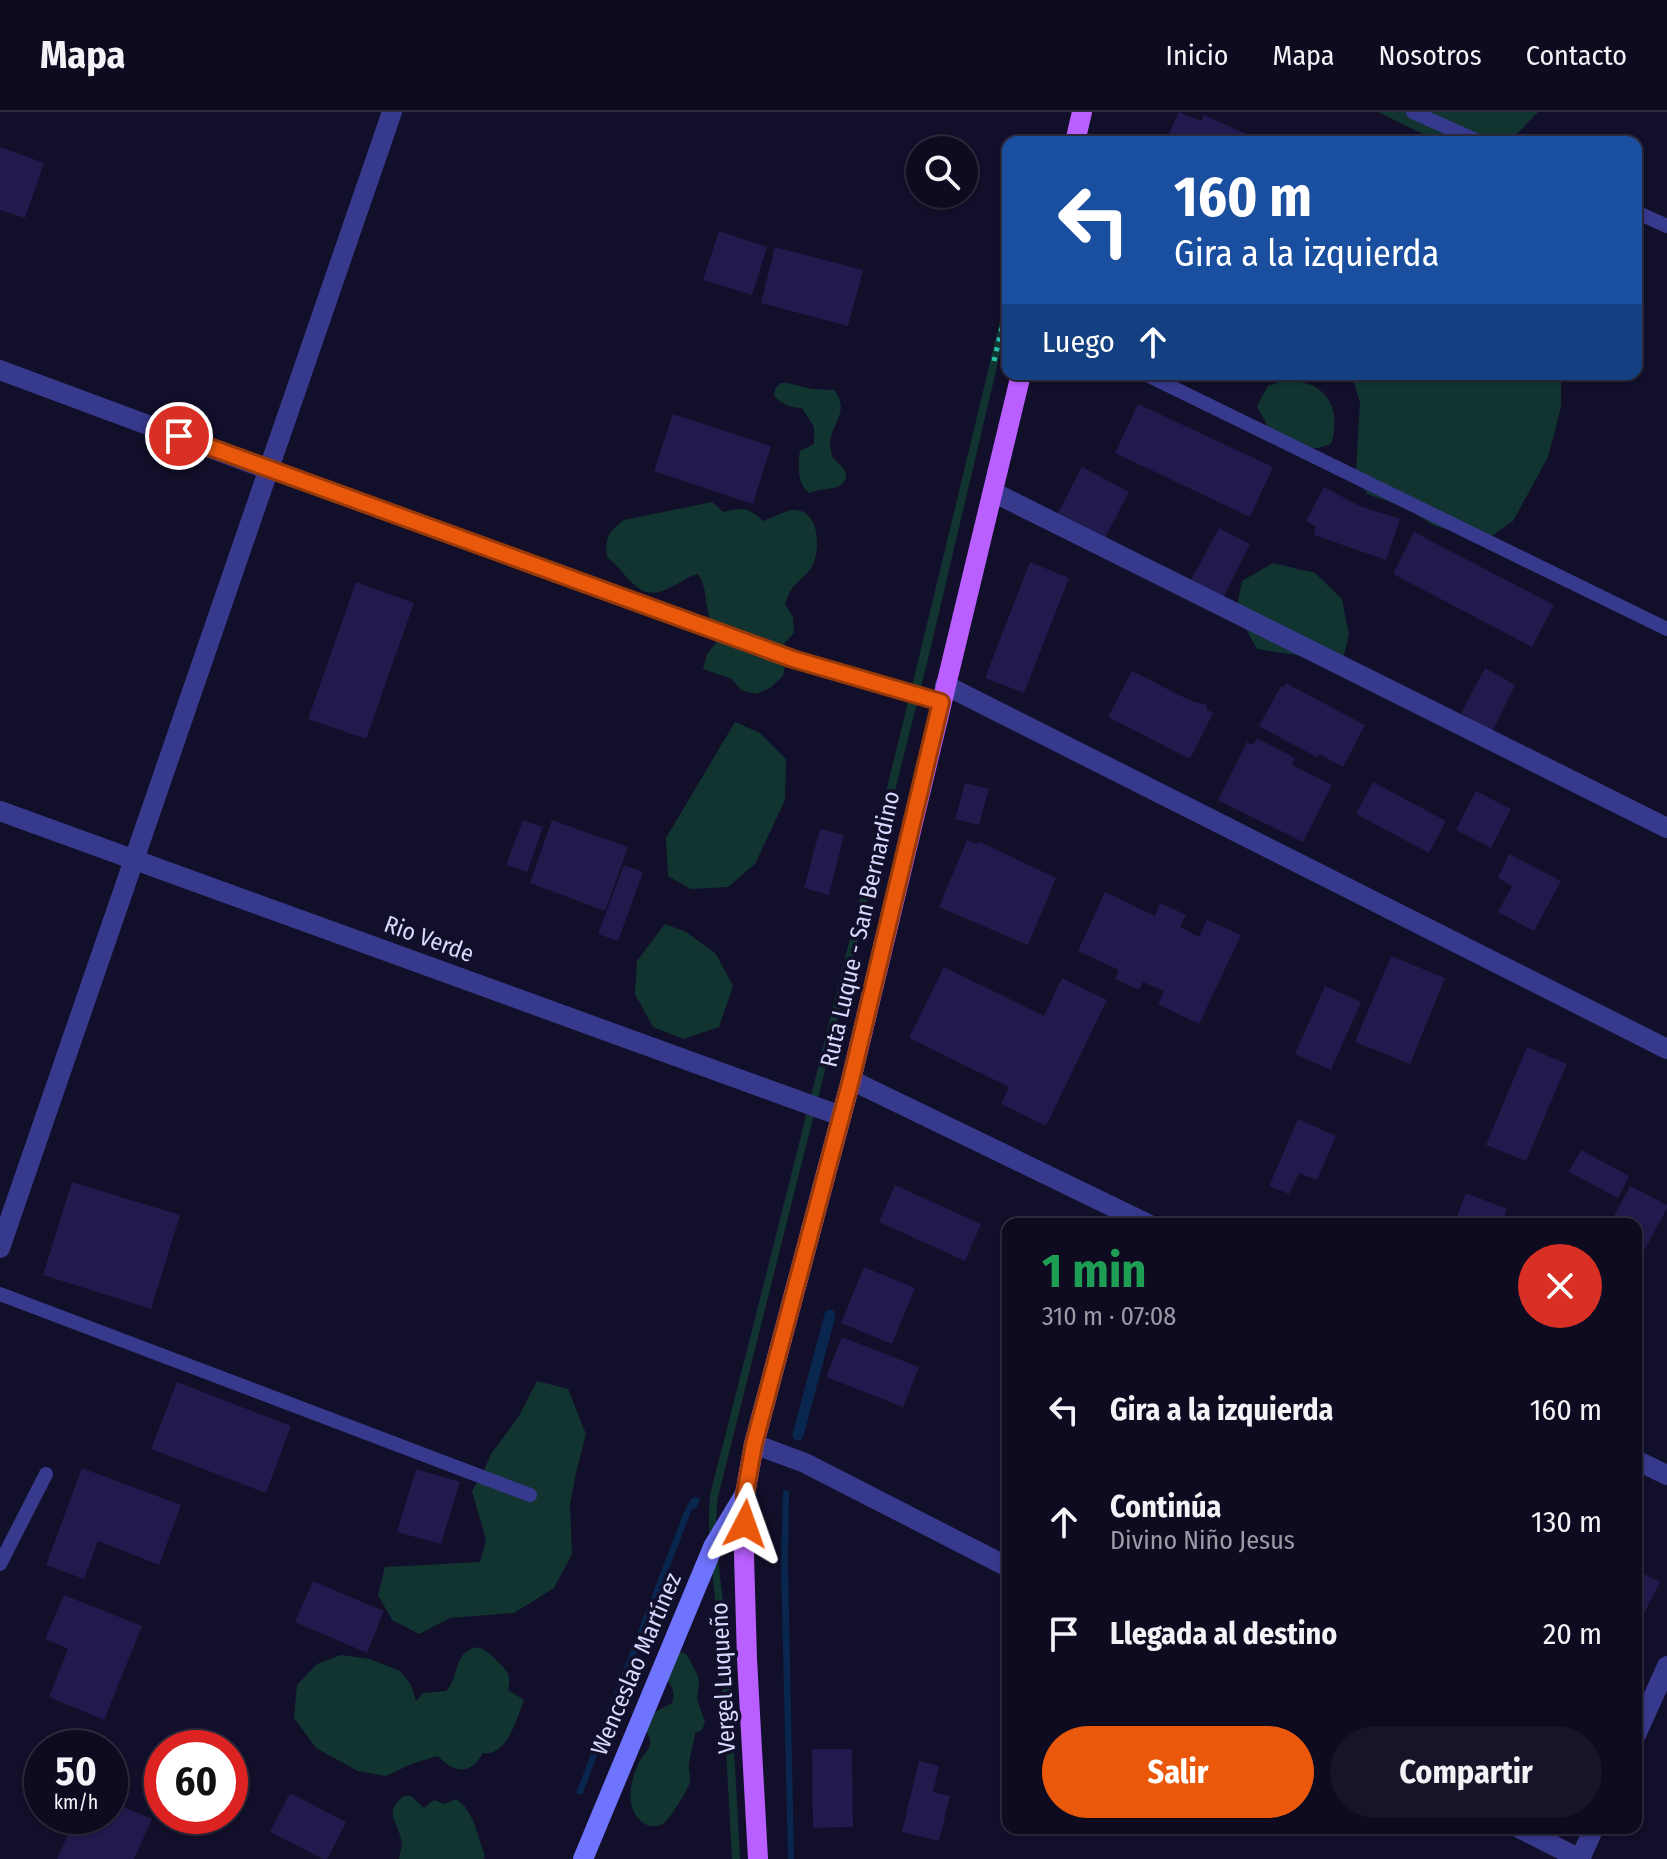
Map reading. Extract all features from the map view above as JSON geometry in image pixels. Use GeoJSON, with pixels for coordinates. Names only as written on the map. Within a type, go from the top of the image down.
{"type":"FeatureCollection","features":[{"type":"Feature","properties":{"kind":"main road"},"geometry":{"type":"LineString","coordinates":[[1076,136],[1082,112]]}},
{"type":"Feature","properties":{"kind":"main road","name":"Ruta Luque - San Bernardino"},"geometry":{"type":"LineString","coordinates":[[745,1494],[754,1444],[851,1080],[1020,380]]}},
{"type":"Feature","properties":{"kind":"main road","name":"Wenceslao Martínez"},"geometry":{"type":"LineString","coordinates":[[583,1859],[713,1547],[745,1494]]}},
{"type":"Feature","properties":{"kind":"main road","name":"Vergel Luqueño"},"geometry":{"type":"LineString","coordinates":[[745,1494],[745,1617],[758,1859]]}},
{"type":"Feature","properties":{"kind":"street"},"geometry":{"type":"LineString","coordinates":[[0,1248],[392,112]]}},
{"type":"Feature","properties":{"kind":"street"},"geometry":{"type":"LineString","coordinates":[[0,370],[269,470]]}},
{"type":"Feature","properties":{"kind":"street"},"geometry":{"type":"LineString","coordinates":[[993,492],[1667,828]]}},
{"type":"Feature","properties":{"kind":"street"},"geometry":{"type":"LineString","coordinates":[[943,693],[1667,1049]]}},
{"type":"Feature","properties":{"kind":"street","name":"Rio Verde"},"geometry":{"type":"LineString","coordinates":[[0,811],[841,1116]]}},
{"type":"Feature","properties":{"kind":"street"},"geometry":{"type":"LineString","coordinates":[[851,1080],[1136,1218]]}},
{"type":"Feature","properties":{"kind":"street"},"geometry":{"type":"LineString","coordinates":[[754,1444],[805,1463],[1002,1564]]}},
{"type":"Feature","properties":{"kind":"street"},"geometry":{"type":"LineString","coordinates":[[1642,1463],[1667,1475]]}},
{"type":"Feature","properties":{"kind":"street"},"geometry":{"type":"LineString","coordinates":[[1642,1722],[1667,1666]]}},
{"type":"Feature","properties":{"kind":"street"},"geometry":{"type":"LineString","coordinates":[[1531,1834],[1580,1859],[1591,1834]]}},
{"type":"Feature","properties":{"kind":"lane"},"geometry":{"type":"LineString","coordinates":[[1413,112],[1467,136]]}},
{"type":"Feature","properties":{"kind":"lane"},"geometry":{"type":"LineString","coordinates":[[1642,215],[1667,226]]}},
{"type":"Feature","properties":{"kind":"lane"},"geometry":{"type":"LineString","coordinates":[[1157,380],[1667,629]]}},
{"type":"Feature","properties":{"kind":"lane"},"geometry":{"type":"LineString","coordinates":[[269,470],[793,659],[943,693]]}},
{"type":"Feature","properties":{"kind":"lane"},"geometry":{"type":"LineString","coordinates":[[0,1294],[530,1495]]}},
{"type":"Feature","properties":{"kind":"lane"},"geometry":{"type":"LineString","coordinates":[[0,1564],[46,1474]]}},
{"type":"Feature","properties":{"kind":"green space"},"geometry":{"type":"Polygon","coordinates":[[[1378,112],[1538,112],[1515,136],[1423,134],[1378,112]]]}},
{"type":"Feature","properties":{"kind":"green space"},"geometry":{"type":"Polygon","coordinates":[[[1002,312],[1002,345],[928,659],[718,1497],[717,1547],[725,1614],[740,1859],[732,1859],[719,1636],[710,1548],[710,1495],[1002,312]]]}},
{"type":"Feature","properties":{"kind":"green space"},"geometry":{"type":"Polygon","coordinates":[[[1292,380],[1321,391],[1333,412],[1331,444],[1318,448],[1298,448],[1268,427],[1257,406],[1268,386],[1292,380]]]}},
{"type":"Feature","properties":{"kind":"green space"},"geometry":{"type":"Polygon","coordinates":[[[1353,380],[1561,380],[1561,407],[1548,457],[1513,521],[1486,540],[1435,526],[1404,507],[1367,494],[1356,472],[1360,402],[1353,380]]]}},
{"type":"Feature","properties":{"kind":"green space"},"geometry":{"type":"Polygon","coordinates":[[[781,383],[834,390],[839,398],[840,411],[830,443],[832,456],[846,474],[841,485],[809,493],[802,484],[800,451],[814,444],[814,427],[802,408],[787,405],[774,396],[775,389],[781,383]]]}},
{"type":"Feature","properties":{"kind":"green space"},"geometry":{"type":"Polygon","coordinates":[[[712,502],[723,512],[745,509],[763,521],[790,510],[801,511],[813,521],[816,530],[817,548],[813,564],[792,589],[785,604],[793,617],[794,633],[784,644],[786,660],[783,676],[770,688],[756,694],[741,690],[732,679],[703,669],[707,654],[716,643],[698,574],[669,588],[649,593],[634,585],[607,557],[609,536],[624,520],[712,502]]]}},
{"type":"Feature","properties":{"kind":"green space"},"geometry":{"type":"Polygon","coordinates":[[[1273,563],[1315,573],[1342,599],[1349,635],[1342,662],[1257,649],[1236,611],[1242,581],[1273,563]]]}},
{"type":"Feature","properties":{"kind":"green space"},"geometry":{"type":"Polygon","coordinates":[[[735,722],[760,733],[786,759],[785,800],[755,864],[728,887],[691,889],[668,876],[666,838],[735,722]]]}},
{"type":"Feature","properties":{"kind":"green space"},"geometry":{"type":"Polygon","coordinates":[[[665,924],[686,932],[716,954],[733,986],[719,1027],[683,1039],[653,1027],[635,994],[637,961],[665,924]]]}},
{"type":"Feature","properties":{"kind":"green space"},"geometry":{"type":"Polygon","coordinates":[[[537,1381],[568,1389],[586,1434],[570,1505],[572,1554],[554,1588],[514,1613],[450,1618],[419,1634],[392,1620],[378,1595],[385,1567],[480,1562],[486,1540],[472,1491],[491,1454],[519,1416],[537,1381]]]}},
{"type":"Feature","properties":{"kind":"green space"},"geometry":{"type":"Polygon","coordinates":[[[473,1648],[483,1649],[501,1664],[509,1676],[508,1690],[524,1700],[505,1743],[491,1753],[483,1753],[467,1769],[456,1769],[438,1756],[386,1776],[358,1771],[316,1748],[294,1718],[297,1685],[317,1664],[341,1655],[370,1659],[400,1671],[411,1685],[416,1701],[423,1693],[446,1691],[462,1657],[473,1648]]]}},
{"type":"Feature","properties":{"kind":"green space"},"geometry":{"type":"Polygon","coordinates":[[[681,1652],[687,1655],[698,1676],[697,1700],[705,1722],[702,1730],[695,1733],[689,1764],[690,1782],[686,1791],[667,1821],[651,1826],[634,1812],[631,1785],[650,1745],[644,1726],[653,1713],[672,1703],[672,1688],[663,1676],[666,1655],[681,1652]]]}},
{"type":"Feature","properties":{"kind":"green space"},"geometry":{"type":"Polygon","coordinates":[[[404,1796],[411,1796],[424,1808],[434,1800],[444,1804],[456,1799],[471,1817],[484,1859],[399,1859],[402,1842],[393,1812],[404,1796]]]}},
{"type":"Feature","properties":{"kind":"water"},"geometry":{"type":"Polygon","coordinates":[[[783,1490],[789,1491],[794,1859],[788,1859],[781,1565],[783,1490]]]}},
{"type":"Feature","properties":{"kind":"water"},"geometry":{"type":"Polygon","coordinates":[[[694,1497],[700,1498],[697,1508],[692,1509],[582,1795],[576,1793],[684,1512],[694,1497]]]}},
{"type":"Feature","properties":{"kind":"building"},"geometry":{"type":"Polygon","coordinates":[[[1179,112],[1201,121],[1204,115],[1251,136],[1168,136],[1179,112]]]}},
{"type":"Feature","properties":{"kind":"building"},"geometry":{"type":"Polygon","coordinates":[[[0,147],[44,163],[25,218],[0,210],[0,147]]]}},
{"type":"Feature","properties":{"kind":"building"},"geometry":{"type":"Polygon","coordinates":[[[719,231],[767,247],[752,295],[703,280],[719,231]]]}},
{"type":"Feature","properties":{"kind":"building"},"geometry":{"type":"Polygon","coordinates":[[[775,247],[863,270],[848,326],[761,303],[775,247]]]}},
{"type":"Feature","properties":{"kind":"building"},"geometry":{"type":"Polygon","coordinates":[[[1138,404],[1273,467],[1250,517],[1115,453],[1138,404]]]}},
{"type":"Feature","properties":{"kind":"building"},"geometry":{"type":"Polygon","coordinates":[[[673,414],[771,446],[753,504],[654,471],[673,414]]]}},
{"type":"Feature","properties":{"kind":"building"},"geometry":{"type":"Polygon","coordinates":[[[1082,467],[1129,492],[1105,538],[1058,513],[1082,467]]]}},
{"type":"Feature","properties":{"kind":"building"},"geometry":{"type":"Polygon","coordinates":[[[1324,487],[1360,506],[1400,519],[1386,560],[1314,535],[1316,527],[1306,521],[1324,487]]]}},
{"type":"Feature","properties":{"kind":"building"},"geometry":{"type":"Polygon","coordinates":[[[1219,528],[1250,544],[1224,596],[1191,580],[1219,528]]]}},
{"type":"Feature","properties":{"kind":"building"},"geometry":{"type":"Polygon","coordinates":[[[1414,532],[1554,605],[1532,647],[1393,574],[1414,532]]]}},
{"type":"Feature","properties":{"kind":"building"},"geometry":{"type":"Polygon","coordinates":[[[1030,562],[1069,578],[1024,693],[985,678],[1030,562]]]}},
{"type":"Feature","properties":{"kind":"building"},"geometry":{"type":"Polygon","coordinates":[[[356,582],[414,603],[366,739],[308,719],[356,582]]]}},
{"type":"Feature","properties":{"kind":"building"},"geometry":{"type":"Polygon","coordinates":[[[1485,668],[1515,685],[1491,734],[1465,721],[1467,716],[1461,713],[1485,668]]]}},
{"type":"Feature","properties":{"kind":"building"},"geometry":{"type":"Polygon","coordinates":[[[1132,671],[1189,700],[1207,705],[1206,709],[1213,713],[1190,759],[1108,717],[1132,671]]]}},
{"type":"Feature","properties":{"kind":"building"},"geometry":{"type":"Polygon","coordinates":[[[1286,683],[1365,725],[1343,767],[1319,754],[1318,758],[1259,726],[1281,686],[1284,687],[1286,683]]]}},
{"type":"Feature","properties":{"kind":"building"},"geometry":{"type":"Polygon","coordinates":[[[1257,738],[1295,758],[1292,765],[1332,785],[1303,842],[1218,800],[1247,742],[1253,745],[1257,738]]]}},
{"type":"Feature","properties":{"kind":"building"},"geometry":{"type":"Polygon","coordinates":[[[1373,782],[1446,821],[1429,853],[1356,814],[1373,782]]]}},
{"type":"Feature","properties":{"kind":"building"},"geometry":{"type":"Polygon","coordinates":[[[965,783],[989,789],[979,825],[955,819],[965,783]]]}},
{"type":"Feature","properties":{"kind":"building"},"geometry":{"type":"Polygon","coordinates":[[[1476,791],[1511,809],[1491,848],[1456,830],[1476,791]]]}},
{"type":"Feature","properties":{"kind":"building"},"geometry":{"type":"Polygon","coordinates":[[[523,820],[543,827],[527,872],[506,865],[523,820]]]}},
{"type":"Feature","properties":{"kind":"building"},"geometry":{"type":"Polygon","coordinates":[[[552,820],[628,847],[605,911],[530,883],[552,820]]]}},
{"type":"Feature","properties":{"kind":"building"},"geometry":{"type":"Polygon","coordinates":[[[820,829],[844,835],[829,895],[804,888],[820,829]]]}},
{"type":"Feature","properties":{"kind":"building"},"geometry":{"type":"Polygon","coordinates":[[[967,840],[977,844],[978,841],[1056,878],[1028,945],[939,907],[967,840]]]}},
{"type":"Feature","properties":{"kind":"building"},"geometry":{"type":"Polygon","coordinates":[[[1509,854],[1561,881],[1534,931],[1498,912],[1512,886],[1498,878],[1509,854]]]}},
{"type":"Feature","properties":{"kind":"building"},"geometry":{"type":"Polygon","coordinates":[[[624,865],[643,872],[618,941],[598,934],[624,865]]]}},
{"type":"Feature","properties":{"kind":"building"},"geometry":{"type":"Polygon","coordinates":[[[1105,892],[1155,916],[1160,903],[1186,915],[1180,927],[1199,937],[1207,920],[1241,935],[1199,1024],[1158,1004],[1164,991],[1143,982],[1139,990],[1115,979],[1119,970],[1078,951],[1105,892]]]}},
{"type":"Feature","properties":{"kind":"building"},"geometry":{"type":"Polygon","coordinates":[[[1391,956],[1445,978],[1410,1064],[1355,1042],[1391,956]]]}},
{"type":"Feature","properties":{"kind":"building"},"geometry":{"type":"Polygon","coordinates":[[[944,967],[1044,1016],[1062,978],[1107,1000],[1046,1126],[1001,1104],[1009,1087],[909,1038],[944,967]]]}},
{"type":"Feature","properties":{"kind":"building"},"geometry":{"type":"Polygon","coordinates":[[[1325,986],[1361,1002],[1331,1070],[1295,1054],[1325,986]]]}},
{"type":"Feature","properties":{"kind":"building"},"geometry":{"type":"Polygon","coordinates":[[[1527,1047],[1567,1064],[1526,1161],[1486,1145],[1527,1047]]]}},
{"type":"Feature","properties":{"kind":"building"},"geometry":{"type":"Polygon","coordinates":[[[1298,1119],[1336,1136],[1317,1180],[1299,1173],[1289,1194],[1269,1186],[1298,1119]]]}},
{"type":"Feature","properties":{"kind":"building"},"geometry":{"type":"Polygon","coordinates":[[[1581,1150],[1629,1176],[1618,1198],[1569,1172],[1581,1150]]]}},
{"type":"Feature","properties":{"kind":"building"},"geometry":{"type":"Polygon","coordinates":[[[72,1182],[180,1215],[151,1309],[43,1275],[72,1182]]]}},
{"type":"Feature","properties":{"kind":"building"},"geometry":{"type":"Polygon","coordinates":[[[895,1185],[981,1224],[965,1261],[879,1222],[895,1185]]]}},
{"type":"Feature","properties":{"kind":"building"},"geometry":{"type":"Polygon","coordinates":[[[1630,1186],[1667,1205],[1642,1255],[1642,1218],[1613,1218],[1630,1186]]]}},
{"type":"Feature","properties":{"kind":"building"},"geometry":{"type":"Polygon","coordinates":[[[1466,1193],[1507,1209],[1503,1218],[1456,1218],[1466,1193]]]}},
{"type":"Feature","properties":{"kind":"building"},"geometry":{"type":"Polygon","coordinates":[[[864,1267],[915,1288],[892,1344],[841,1323],[864,1267]]]}},
{"type":"Feature","properties":{"kind":"building"},"geometry":{"type":"Polygon","coordinates":[[[842,1337],[919,1367],[903,1407],[826,1377],[842,1337]]]}},
{"type":"Feature","properties":{"kind":"building"},"geometry":{"type":"Polygon","coordinates":[[[177,1382],[291,1426],[266,1493],[151,1449],[177,1382]]]}},
{"type":"Feature","properties":{"kind":"building"},"geometry":{"type":"Polygon","coordinates":[[[82,1468],[181,1505],[159,1565],[98,1541],[84,1579],[46,1565],[82,1468]]]}},
{"type":"Feature","properties":{"kind":"building"},"geometry":{"type":"Polygon","coordinates":[[[416,1469],[460,1482],[441,1544],[397,1532],[416,1469]]]}},
{"type":"Feature","properties":{"kind":"building"},"geometry":{"type":"Polygon","coordinates":[[[1642,1573],[1660,1582],[1642,1617],[1642,1573]]]}},
{"type":"Feature","properties":{"kind":"building"},"geometry":{"type":"Polygon","coordinates":[[[313,1581],[384,1611],[367,1653],[295,1622],[313,1581]]]}},
{"type":"Feature","properties":{"kind":"building"},"geometry":{"type":"Polygon","coordinates":[[[64,1595],[142,1626],[104,1720],[49,1697],[68,1649],[45,1639],[64,1595]]]}},
{"type":"Feature","properties":{"kind":"building"},"geometry":{"type":"Polygon","coordinates":[[[812,1749],[852,1749],[853,1827],[813,1828],[812,1749]]]}},
{"type":"Feature","properties":{"kind":"building"},"geometry":{"type":"Polygon","coordinates":[[[919,1761],[939,1766],[933,1792],[950,1796],[939,1841],[902,1832],[919,1761]]]}},
{"type":"Feature","properties":{"kind":"building"},"geometry":{"type":"Polygon","coordinates":[[[290,1793],[346,1822],[327,1859],[270,1832],[290,1793]]]}},
{"type":"Feature","properties":{"kind":"building"},"geometry":{"type":"Polygon","coordinates":[[[128,1809],[144,1816],[145,1834],[134,1859],[57,1859],[68,1834],[128,1834],[128,1809]]]}},
{"type":"Feature","properties":{"kind":"waterway"},"geometry":{"type":"LineString","coordinates":[[798,1435],[830,1315]]}},
{"type":"Feature","properties":{"kind":"route"},"geometry":{"type":"LineString","coordinates":[[179,436],[793,659],[941,702],[851,1080],[754,1444],[745,1494],[745,1524]]}}]}
